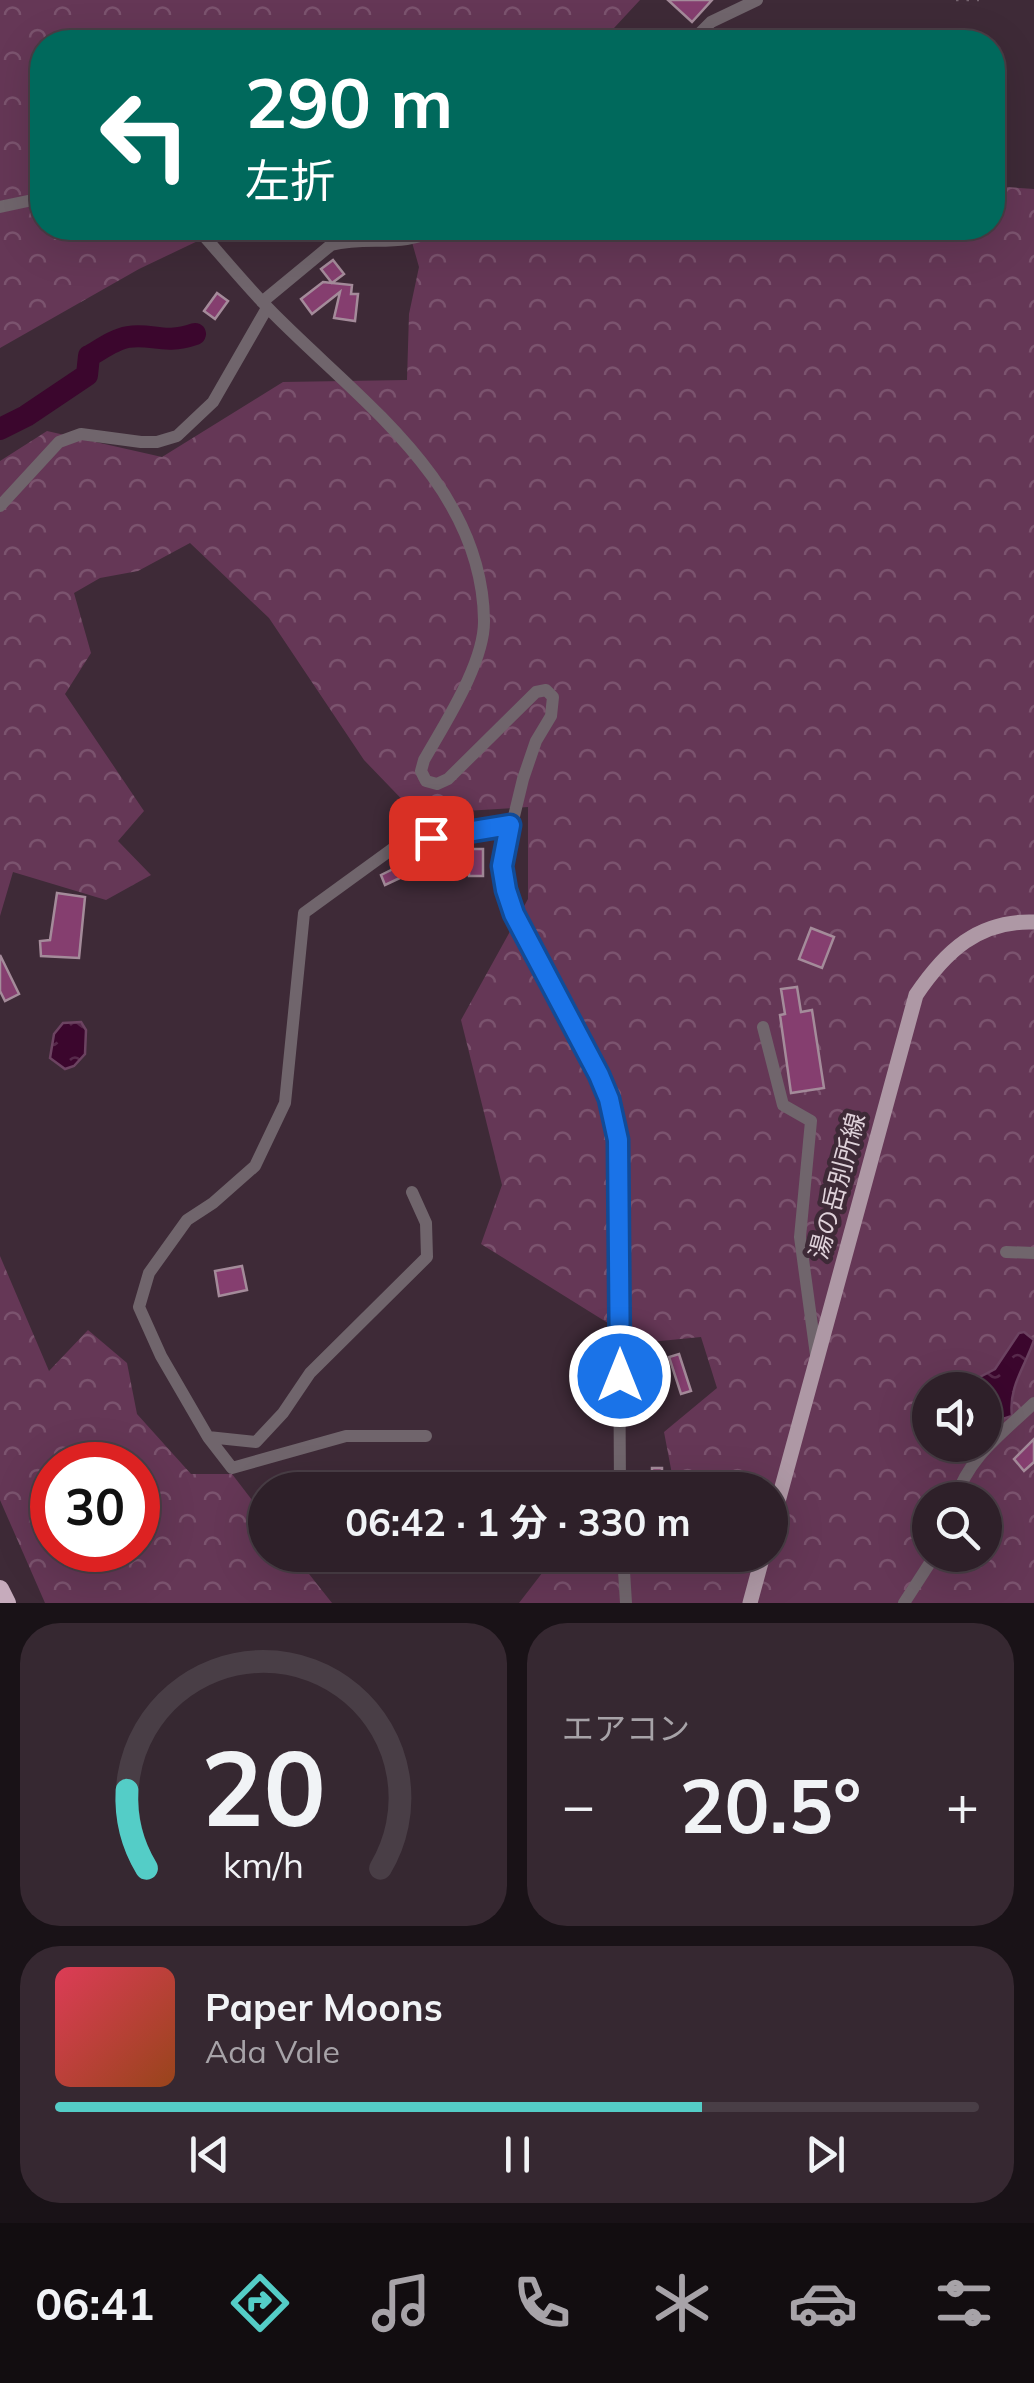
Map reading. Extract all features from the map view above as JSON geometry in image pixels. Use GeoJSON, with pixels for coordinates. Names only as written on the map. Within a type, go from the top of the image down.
{"type":"FeatureCollection","features":[{"type":"Feature","properties":{"kind":"highway"},"geometry":{"type":"LineString","coordinates":[[0,1589],[7,1603]]}},
{"type":"Feature","properties":{"kind":"main road","name":"湯の岳別所線"},"geometry":{"type":"LineString","coordinates":[[786,1472],[916,995],[947,954],[976,935],[996,925],[1034,922]]}},
{"type":"Feature","properties":{"kind":"main road"},"geometry":{"type":"LineString","coordinates":[[750,1603],[759,1572]]}},
{"type":"Feature","properties":{"kind":"street"},"geometry":{"type":"LineString","coordinates":[[703,30],[711,22],[758,0]]}},
{"type":"Feature","properties":{"kind":"street"},"geometry":{"type":"LineString","coordinates":[[0,207],[30,201]]}},
{"type":"Feature","properties":{"kind":"street"},"geometry":{"type":"LineString","coordinates":[[207,240],[265,305],[386,419],[434,476],[459,523],[477,569],[484,622],[460,692],[424,760],[421,771],[426,781],[437,784],[448,779],[536,692],[546,690],[553,697],[551,716],[536,741],[510,825],[502,866],[514,914],[599,1075],[618,1140],[620,1472]]}},
{"type":"Feature","properties":{"kind":"street"},"geometry":{"type":"LineString","coordinates":[[0,506],[59,442],[81,434],[157,442],[177,436],[213,402],[265,305],[331,245],[409,240]]}},
{"type":"Feature","properties":{"kind":"street"},"geometry":{"type":"LineString","coordinates":[[426,1436],[346,1436],[232,1468],[208,1437],[161,1356],[139,1308],[149,1273],[186,1220],[213,1203],[256,1166],[285,1103],[304,913],[399,844],[510,825]]}},
{"type":"Feature","properties":{"kind":"street"},"geometry":{"type":"LineString","coordinates":[[763,1028],[783,1104],[811,1121],[800,1237],[817,1362]]}},
{"type":"Feature","properties":{"kind":"street"},"geometry":{"type":"LineString","coordinates":[[208,1437],[256,1442],[284,1413],[310,1373],[428,1257],[426,1223],[412,1192]]}},
{"type":"Feature","properties":{"kind":"street"},"geometry":{"type":"LineString","coordinates":[[1006,1252],[1034,1253]]}},
{"type":"Feature","properties":{"kind":"street"},"geometry":{"type":"LineString","coordinates":[[961,1482],[984,1448],[1034,1403]]}},
{"type":"Feature","properties":{"kind":"street"},"geometry":{"type":"LineString","coordinates":[[625,1572],[626,1603]]}},
{"type":"Feature","properties":{"kind":"street"},"geometry":{"type":"LineString","coordinates":[[904,1603],[924,1572]]}},
{"type":"Feature","properties":{"kind":"path"},"geometry":{"type":"LineString","coordinates":[[956,0],[980,0]]}},
{"type":"Feature","properties":{"kind":"green space"},"geometry":{"type":"Polygon","coordinates":[[[0,0],[640,0],[612,30],[30,30],[30,240],[200,240],[139,269],[0,348],[0,0]]]}},
{"type":"Feature","properties":{"kind":"green space"},"geometry":{"type":"Polygon","coordinates":[[[1005,187],[1034,189],[1034,1603],[519,1603],[543,1572],[788,1572],[788,1472],[672,1472],[664,1432],[717,1388],[701,1337],[640,1343],[481,1244],[502,1185],[461,1020],[528,899],[528,807],[416,814],[364,760],[269,618],[190,543],[138,571],[100,578],[74,593],[91,653],[65,694],[144,811],[118,841],[151,875],[106,900],[13,872],[0,916],[0,461],[47,431],[162,457],[283,382],[407,380],[409,314],[419,267],[411,240],[1005,240],[1005,187]]]}},
{"type":"Feature","properties":{"kind":"green space"},"geometry":{"type":"Polygon","coordinates":[[[0,1256],[49,1371],[88,1330],[127,1363],[137,1414],[191,1474],[232,1474],[248,1495],[248,1572],[307,1572],[332,1603],[45,1603],[31,1572],[160,1572],[160,1442],[30,1442],[30,1569],[0,1500],[0,1256]]]}},
{"type":"Feature","properties":{"kind":"water"},"geometry":{"type":"Polygon","coordinates":[[[81,1022],[86,1030],[85,1054],[65,1069],[50,1058],[54,1034],[63,1023],[81,1022]]]}},
{"type":"Feature","properties":{"kind":"water"},"geometry":{"type":"Polygon","coordinates":[[[1024,1332],[1034,1340],[1015,1386],[1012,1416],[1002,1419],[1002,1372],[989,1372],[1019,1333],[1024,1332]]]}},
{"type":"Feature","properties":{"kind":"building"},"geometry":{"type":"Polygon","coordinates":[[[668,0],[712,0],[692,22],[668,0]]]}},
{"type":"Feature","properties":{"kind":"building"},"geometry":{"type":"Polygon","coordinates":[[[333,260],[344,274],[332,283],[321,269],[333,260]]]}},
{"type":"Feature","properties":{"kind":"building"},"geometry":{"type":"Polygon","coordinates":[[[323,282],[352,285],[351,294],[358,294],[355,321],[334,318],[340,292],[312,314],[301,299],[323,282]]]}},
{"type":"Feature","properties":{"kind":"building"},"geometry":{"type":"Polygon","coordinates":[[[217,293],[228,301],[215,319],[204,311],[217,293]]]}},
{"type":"Feature","properties":{"kind":"building"},"geometry":{"type":"Polygon","coordinates":[[[469,849],[483,849],[483,876],[469,876],[469,849]]]}},
{"type":"Feature","properties":{"kind":"building"},"geometry":{"type":"Polygon","coordinates":[[[438,851],[440,870],[402,877],[385,885],[381,875],[401,865],[399,858],[438,851]]]}},
{"type":"Feature","properties":{"kind":"building"},"geometry":{"type":"Polygon","coordinates":[[[57,893],[85,897],[79,958],[41,956],[40,941],[50,940],[57,893]]]}},
{"type":"Feature","properties":{"kind":"building"},"geometry":{"type":"Polygon","coordinates":[[[811,928],[834,937],[822,968],[799,959],[811,928]]]}},
{"type":"Feature","properties":{"kind":"building"},"geometry":{"type":"Polygon","coordinates":[[[0,955],[19,994],[5,1001],[0,991],[0,955]]]}},
{"type":"Feature","properties":{"kind":"building"},"geometry":{"type":"Polygon","coordinates":[[[797,987],[801,1012],[812,1010],[824,1088],[791,1093],[780,1015],[785,1014],[781,989],[797,987]]]}},
{"type":"Feature","properties":{"kind":"building"},"geometry":{"type":"Polygon","coordinates":[[[242,1266],[247,1290],[219,1296],[215,1271],[242,1266]]]}},
{"type":"Feature","properties":{"kind":"building"},"geometry":{"type":"Polygon","coordinates":[[[679,1354],[691,1391],[681,1394],[669,1357],[679,1354]]]}},
{"type":"Feature","properties":{"kind":"building"},"geometry":{"type":"Polygon","coordinates":[[[1034,1439],[1034,1462],[1024,1471],[1014,1459],[1034,1439]]]}},
{"type":"Feature","properties":{"kind":"waterway"},"geometry":{"type":"LineString","coordinates":[[0,429],[87,375],[89,356],[113,342],[128,337],[175,339],[195,334]]}},
{"type":"Feature","properties":{"kind":"route"},"geometry":{"type":"LineString","coordinates":[[431,838],[510,825],[502,866],[514,914],[609,1099],[618,1140],[620,1376]]}}]}
